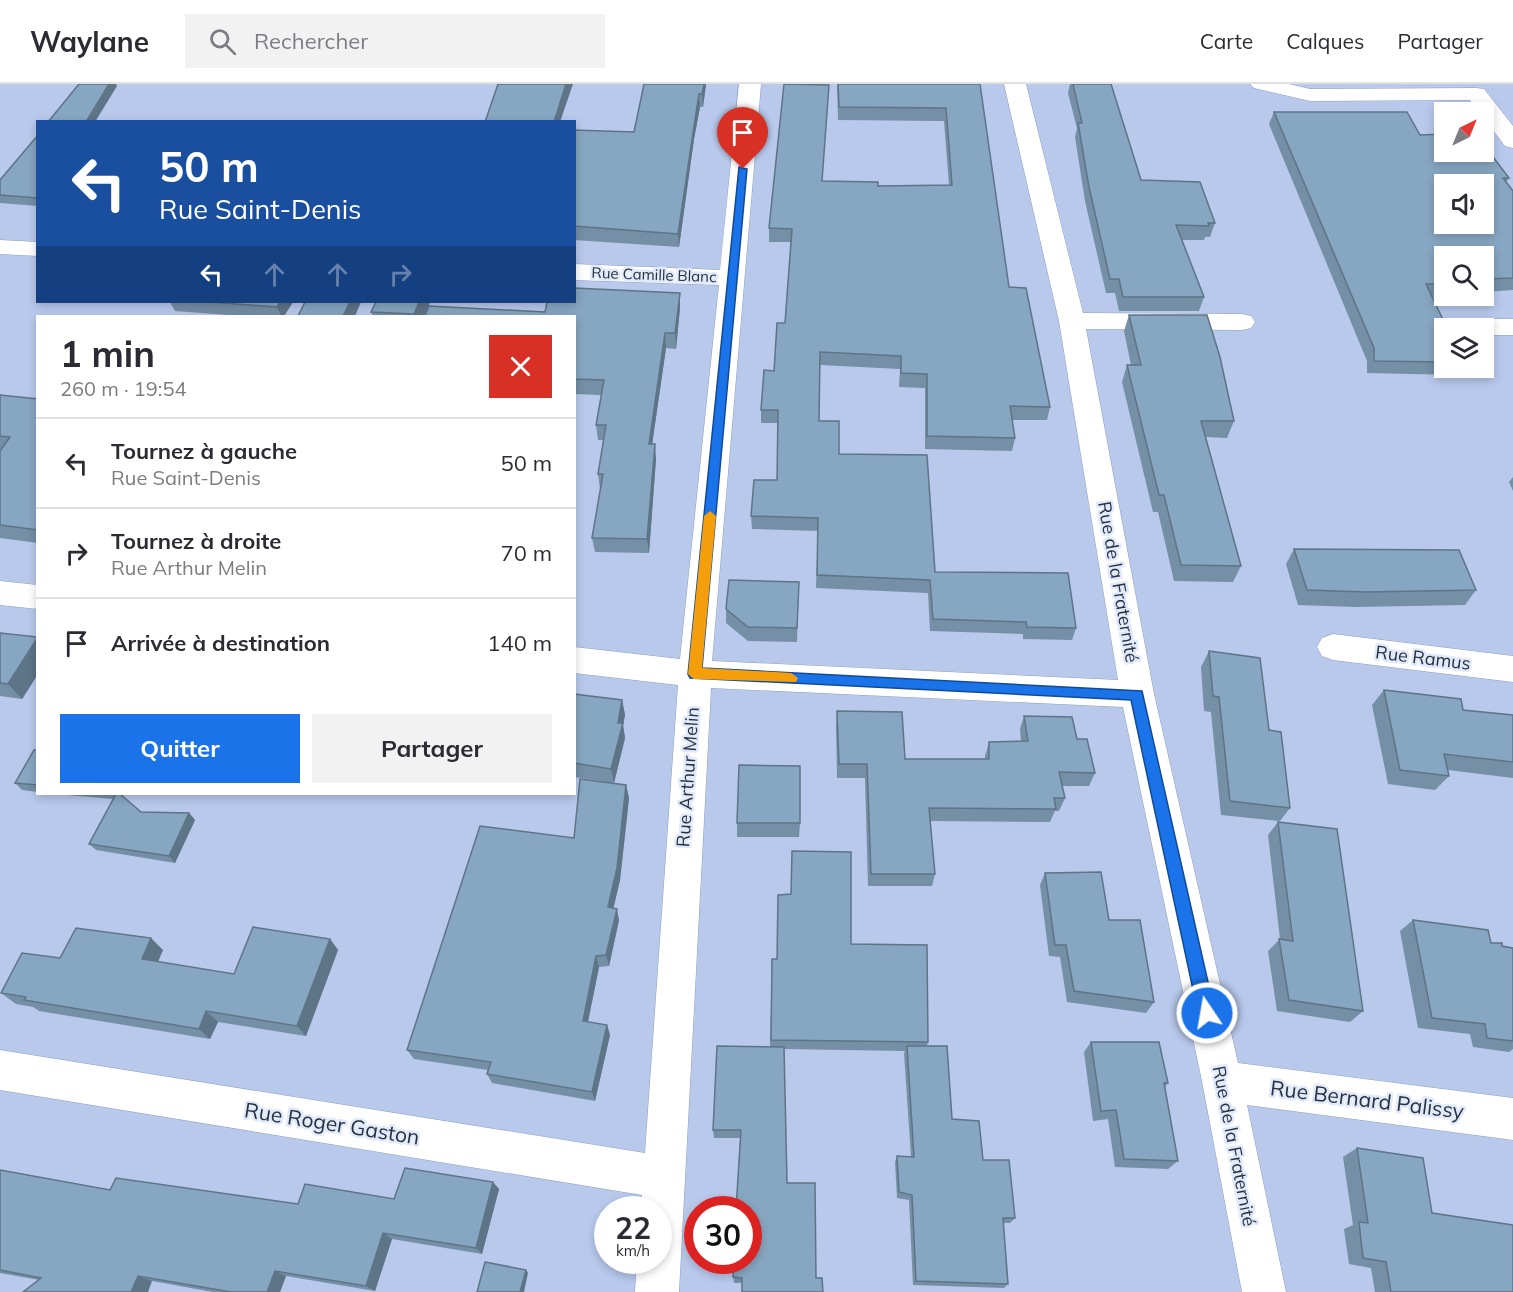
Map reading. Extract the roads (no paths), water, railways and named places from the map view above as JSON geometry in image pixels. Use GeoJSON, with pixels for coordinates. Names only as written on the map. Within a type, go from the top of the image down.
{"type":"FeatureCollection","features":[{"type":"Feature","properties":{"kind":"street","name":"Rue Arthur Melin"},"geometry":{"type":"LineString","coordinates":[[657,1292],[694,674],[750,84]]}},
{"type":"Feature","properties":{"kind":"street","name":"Rue de la Fraternité"},"geometry":{"type":"LineString","coordinates":[[1015,84],[1072,321],[1137,694],[1222,1081],[1264,1292]]}},
{"type":"Feature","properties":{"kind":"street"},"geometry":{"type":"LineString","coordinates":[[1260,84],[1310,95],[1476,94],[1513,141]]}},
{"type":"Feature","properties":{"kind":"street"},"geometry":{"type":"LineString","coordinates":[[0,247],[36,249]]}},
{"type":"Feature","properties":{"kind":"street","name":"Rue Camille Blanc"},"geometry":{"type":"LineString","coordinates":[[576,272],[733,278]]}},
{"type":"Feature","properties":{"kind":"street"},"geometry":{"type":"LineString","coordinates":[[1072,321],[1242,322]]}},
{"type":"Feature","properties":{"kind":"street"},"geometry":{"type":"LineString","coordinates":[[1494,327],[1513,327]]}},
{"type":"Feature","properties":{"kind":"street"},"geometry":{"type":"LineString","coordinates":[[0,592],[36,597]]}},
{"type":"Feature","properties":{"kind":"street","name":"Rue Ramus"},"geometry":{"type":"LineString","coordinates":[[1333,647],[1513,669]]}},
{"type":"Feature","properties":{"kind":"street"},"geometry":{"type":"LineString","coordinates":[[576,660],[694,674],[1137,694]]}},
{"type":"Feature","properties":{"kind":"street","name":"Rue Roger Gaston"},"geometry":{"type":"LineString","coordinates":[[0,1071],[663,1177]]}},
{"type":"Feature","properties":{"kind":"street","name":"Rue Bernard Palissy"},"geometry":{"type":"LineString","coordinates":[[1222,1081],[1513,1119]]}}]}
